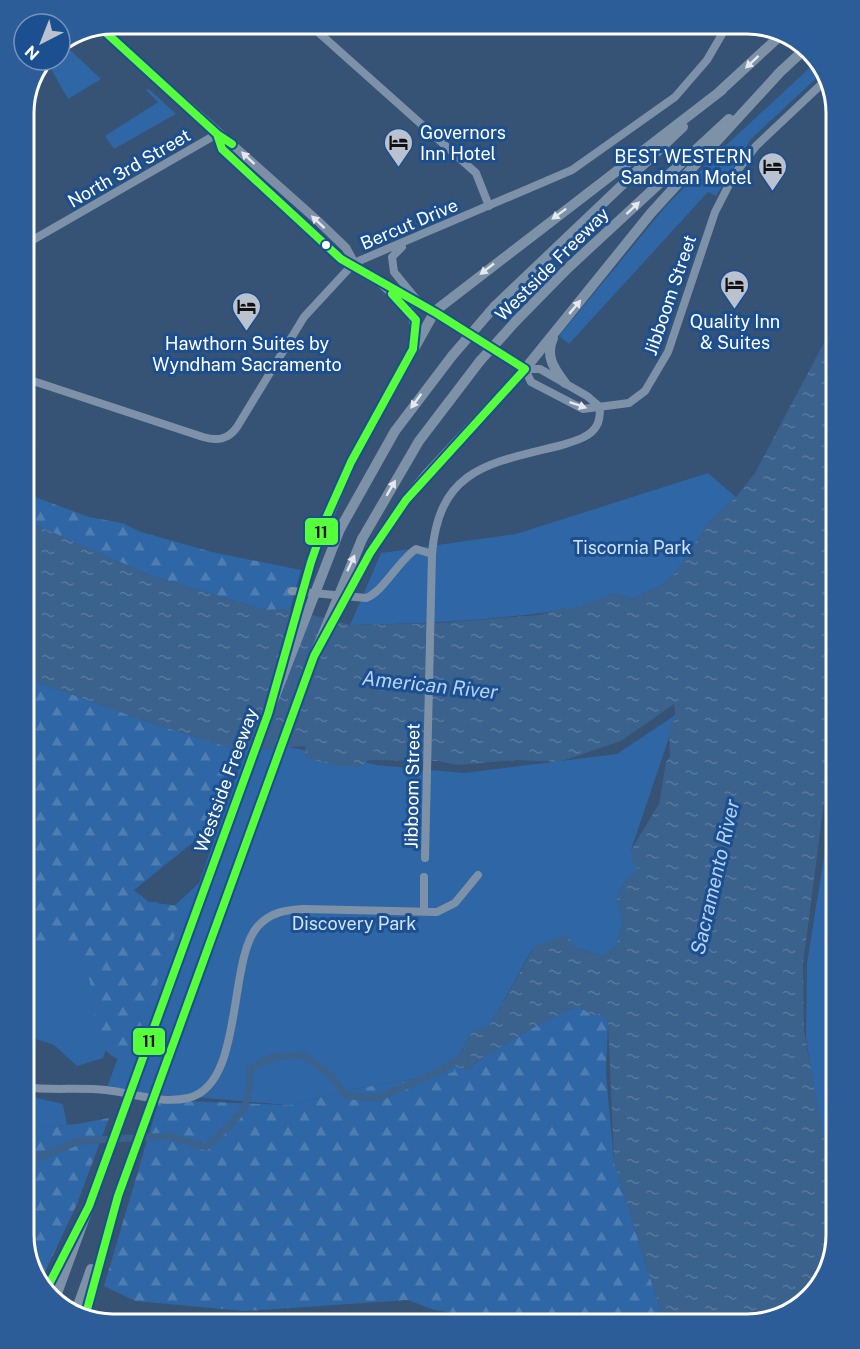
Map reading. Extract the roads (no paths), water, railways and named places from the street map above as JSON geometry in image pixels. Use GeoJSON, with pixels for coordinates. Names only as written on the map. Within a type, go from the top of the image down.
{"type":"FeatureCollection","features":[{"type":"Feature","properties":{"kind":"highway","name":"Westside Freeway"},"geometry":{"type":"LineString","coordinates":[[58,1292],[268,714],[339,529],[395,431],[452,356],[495,306],[775,40]]}},
{"type":"Feature","properties":{"kind":"highway","name":"Westside Freeway"},"geometry":{"type":"LineString","coordinates":[[78,1305],[314,656],[362,539],[413,451],[480,361],[516,321],[568,268],[800,55]]}},
{"type":"Feature","properties":{"kind":"highway"},"geometry":{"type":"LineString","coordinates":[[314,656],[370,553],[400,508],[427,474],[525,369],[651,213],[782,70]]}},
{"type":"Feature","properties":{"kind":"highway"},"geometry":{"type":"LineString","coordinates":[[268,714],[316,546],[351,462],[435,311],[722,90]]}},
{"type":"Feature","properties":{"kind":"highway"},"geometry":{"type":"LineString","coordinates":[[379,281],[413,314],[417,326],[413,349]]}},
{"type":"Feature","properties":{"kind":"highway"},"geometry":{"type":"LineString","coordinates":[[557,328],[549,346],[550,359],[565,383]]}},
{"type":"Feature","properties":{"kind":"highway"},"geometry":{"type":"LineString","coordinates":[[86,1309],[118,1196]]}},
{"type":"Feature","properties":{"kind":"highway"},"geometry":{"type":"LineString","coordinates":[[50,1282],[89,1206]]}},
{"type":"Feature","properties":{"kind":"main road"},"geometry":{"type":"LineString","coordinates":[[109,35],[217,134],[222,149],[341,259],[354,263],[379,281],[435,311],[525,369]]}},
{"type":"Feature","properties":{"kind":"street"},"geometry":{"type":"LineString","coordinates":[[321,35],[476,173],[489,206]]}},
{"type":"Feature","properties":{"kind":"street","name":"Bercut Drive"},"geometry":{"type":"LineString","coordinates":[[35,382],[203,437],[222,439],[237,427],[304,317],[354,263],[572,170],[660,108],[696,75],[721,35]]}},
{"type":"Feature","properties":{"kind":"street","name":"Jibboom Street"},"geometry":{"type":"LineString","coordinates":[[425,858],[432,554],[438,517],[447,499],[461,482],[496,462],[585,437],[598,424],[600,407],[628,402],[639,396],[652,382],[668,352],[716,212],[734,175],[756,146],[820,86]]}},
{"type":"Feature","properties":{"kind":"street","name":"North 3rd Street"},"geometry":{"type":"LineString","coordinates":[[35,239],[217,134]]}},
{"type":"Feature","properties":{"kind":"street"},"geometry":{"type":"LineString","coordinates":[[411,240],[395,252],[391,262],[394,272],[418,301]]}},
{"type":"Feature","properties":{"kind":"street"},"geometry":{"type":"LineString","coordinates":[[525,369],[540,369],[600,407],[583,409],[556,396],[531,382],[525,369]]}},
{"type":"Feature","properties":{"kind":"street"},"geometry":{"type":"LineString","coordinates":[[292,591],[370,596],[411,552],[422,550],[432,554]]}},
{"type":"Feature","properties":{"kind":"street"},"geometry":{"type":"LineString","coordinates":[[35,1087],[106,1090],[153,1098],[188,1098],[199,1093],[207,1087],[224,1059],[251,937],[270,916],[282,910],[304,909],[446,910],[455,903],[478,875]]}},
{"type":"Feature","properties":{"kind":"street"},"geometry":{"type":"LineString","coordinates":[[424,876],[424,911]]}},
{"type":"Feature","properties":{"kind":"water"},"geometry":{"type":"Polygon","coordinates":[[[826,339],[826,786],[803,964],[804,1031],[826,1149],[825,1246],[819,1266],[806,1288],[790,1301],[772,1310],[746,1314],[662,1314],[614,1162],[608,1021],[603,1015],[592,1015],[578,1006],[520,1035],[466,1070],[454,1066],[471,1032],[490,1025],[535,946],[568,935],[573,947],[603,956],[616,946],[623,922],[617,899],[624,883],[638,868],[633,861],[631,850],[659,804],[666,762],[670,757],[669,725],[676,719],[674,704],[621,741],[559,762],[517,760],[457,765],[438,761],[369,760],[359,767],[337,766],[306,758],[305,746],[241,751],[148,722],[35,681],[35,525],[152,576],[266,610],[290,609],[350,625],[441,623],[539,615],[564,608],[576,608],[614,593],[632,599],[662,585],[677,571],[709,522],[736,497],[755,473],[826,339]]]}},
{"type":"Feature","properties":{"kind":"waterway"},"geometry":{"type":"LineString","coordinates":[[35,1159],[79,1141],[170,1136],[206,1147],[239,1114],[248,1095],[249,1070],[272,1057],[303,1055],[329,1074],[347,1096],[378,1098],[438,1072],[465,1055]]}},
{"type":"Feature","properties":{"kind":"place","name":"Governors Inn Hotel"},"geometry":{"type":"Point","coordinates":[399,168]}},
{"type":"Feature","properties":{"kind":"place","name":"BEST WESTERN Sandman Motel"},"geometry":{"type":"Point","coordinates":[773,192]}},
{"type":"Feature","properties":{"kind":"place","name":"Quality Inn & Suites"},"geometry":{"type":"Point","coordinates":[735,310]}},
{"type":"Feature","properties":{"kind":"place","name":"Hawthorn Suites by Wyndham Sacramento"},"geometry":{"type":"Point","coordinates":[247,332]}},
{"type":"Feature","properties":{"kind":"park label","name":"Tiscornia Park"},"geometry":{"type":"Point","coordinates":[632,547]}},
{"type":"Feature","properties":{"kind":"park label","name":"Discovery Park"},"geometry":{"type":"Point","coordinates":[354,923]}},
{"type":"Feature","properties":{"kind":"water label","name":"American River"},"geometry":{"type":"Point","coordinates":[430,685]}},
{"type":"Feature","properties":{"kind":"water label","name":"Sacramento River"},"geometry":{"type":"Point","coordinates":[715,877]}}]}
